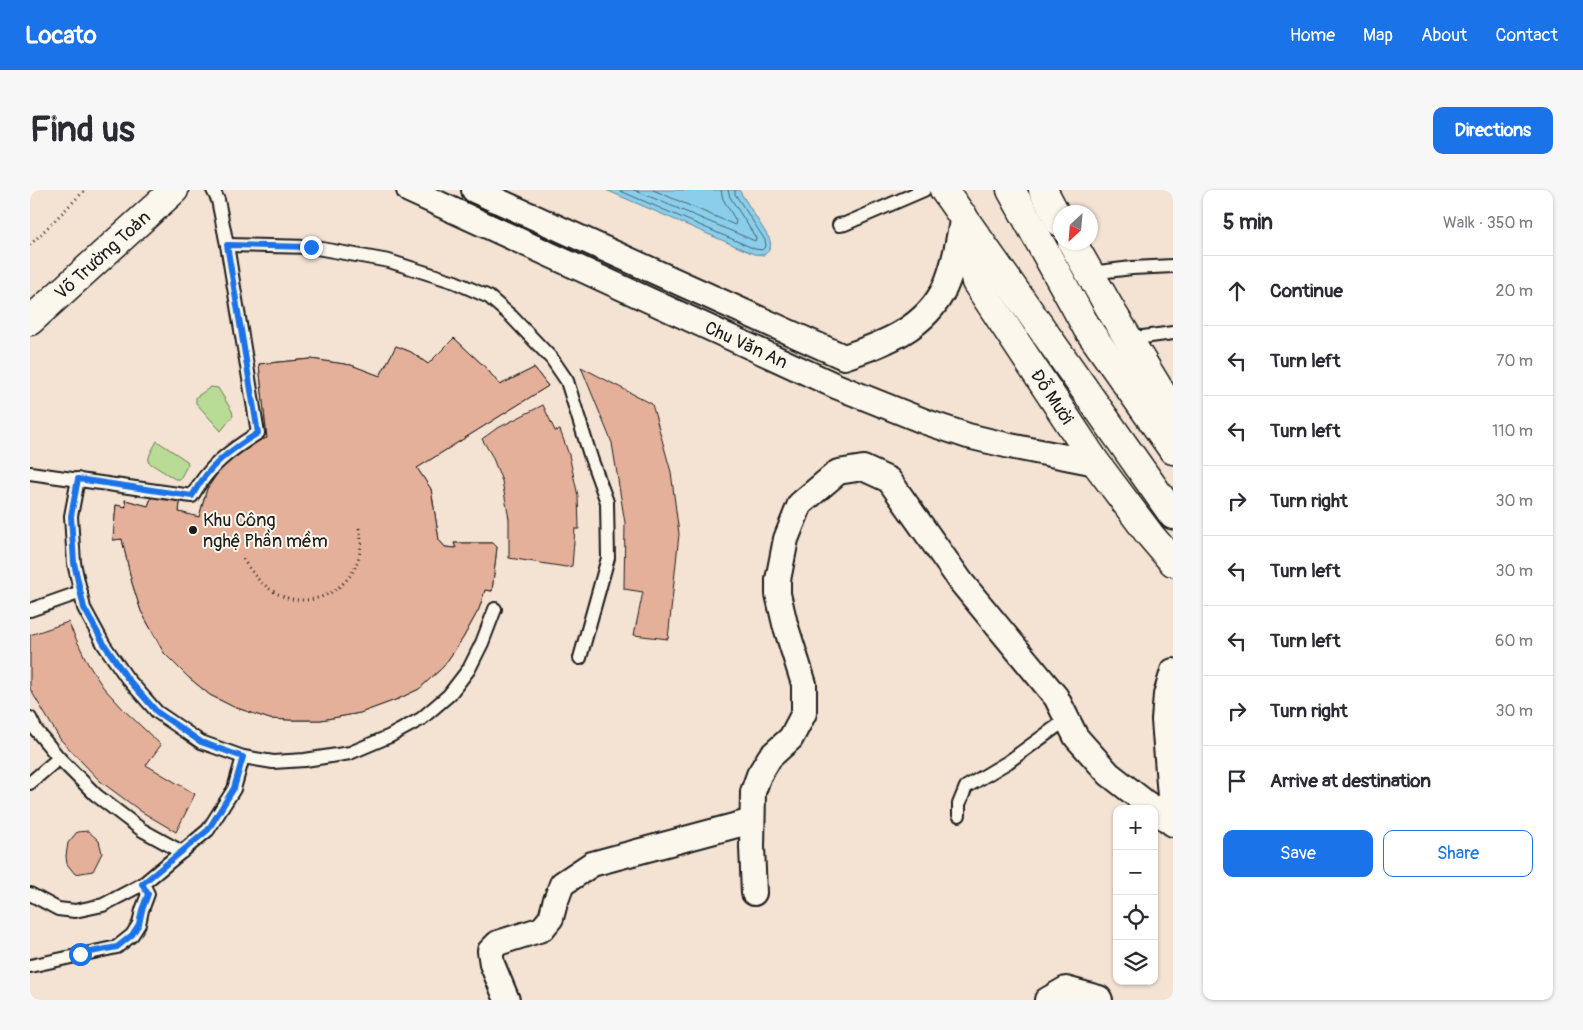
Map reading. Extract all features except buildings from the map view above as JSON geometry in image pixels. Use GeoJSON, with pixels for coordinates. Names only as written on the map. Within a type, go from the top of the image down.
{"type":"FeatureCollection","features":[{"type":"Feature","properties":{"kind":"main road","name":"Võ Trường Toản"},"geometry":{"type":"LineString","coordinates":[[30,321],[174,190]]}},
{"type":"Feature","properties":{"kind":"main road","name":"Đỗ Mười"},"geometry":{"type":"LineString","coordinates":[[944,190],[1173,514]]}},
{"type":"Feature","properties":{"kind":"main road"},"geometry":{"type":"LineString","coordinates":[[1011,190],[1087,328],[1173,450]]}},
{"type":"Feature","properties":{"kind":"main road"},"geometry":{"type":"LineString","coordinates":[[1044,190],[1053,208]]}},
{"type":"Feature","properties":{"kind":"main road","name":"Đỗ Mười"},"geometry":{"type":"LineString","coordinates":[[963,216],[976,282],[1096,463],[1173,562]]}},
{"type":"Feature","properties":{"kind":"main road"},"geometry":{"type":"LineString","coordinates":[[1077,250],[1173,412]]}},
{"type":"Feature","properties":{"kind":"street","name":"Chu Văn An"},"geometry":{"type":"LineString","coordinates":[[409,190],[836,386],[926,422],[968,436],[1096,463]]}},
{"type":"Feature","properties":{"kind":"street","name":"Chu Văn An"},"geometry":{"type":"LineString","coordinates":[[474,190],[844,357]]}},
{"type":"Feature","properties":{"kind":"street"},"geometry":{"type":"LineString","coordinates":[[836,386],[844,357],[874,347],[907,331],[928,313],[945,288],[954,260],[963,216]]}},
{"type":"Feature","properties":{"kind":"street"},"geometry":{"type":"LineString","coordinates":[[754,893],[752,822],[754,792],[759,774],[770,757],[791,738],[804,713],[804,684],[785,624],[778,594],[778,580],[786,539],[800,504],[838,472],[863,468],[889,480],[962,583],[1056,697],[1076,736],[1109,774],[1173,823]]}},
{"type":"Feature","properties":{"kind":"street"},"geometry":{"type":"LineString","coordinates":[[1173,671],[1166,695],[1164,720],[1173,823]]}},
{"type":"Feature","properties":{"kind":"street"},"geometry":{"type":"LineString","coordinates":[[507,1000],[492,964],[490,951],[498,943],[542,929],[551,918],[562,884],[592,864],[752,822]]}},
{"type":"Feature","properties":{"kind":"street"},"geometry":{"type":"LineString","coordinates":[[1048,1000],[1066,989],[1099,998],[1100,1000]]}},
{"type":"Feature","properties":{"kind":"lane"},"geometry":{"type":"LineString","coordinates":[[30,473],[192,496],[200,482],[222,457],[258,433],[227,245],[218,200],[213,190]]}},
{"type":"Feature","properties":{"kind":"lane"},"geometry":{"type":"LineString","coordinates":[[839,224],[845,224],[924,190]]}},
{"type":"Feature","properties":{"kind":"lane"},"geometry":{"type":"LineString","coordinates":[[227,245],[311,247],[388,261],[455,282],[489,297],[552,359],[567,382],[607,502],[608,558],[580,658]]}},
{"type":"Feature","properties":{"kind":"lane"},"geometry":{"type":"LineString","coordinates":[[1090,273],[1173,266]]}},
{"type":"Feature","properties":{"kind":"lane"},"geometry":{"type":"LineString","coordinates":[[1128,339],[1173,333]]}},
{"type":"Feature","properties":{"kind":"lane"},"geometry":{"type":"LineString","coordinates":[[78,479],[71,516],[74,563],[84,608],[104,644],[127,678],[157,712],[201,742],[243,757],[273,762],[305,760],[350,753],[390,736],[420,719],[449,695],[469,669],[482,643],[495,609]]}},
{"type":"Feature","properties":{"kind":"lane"},"geometry":{"type":"LineString","coordinates":[[30,610],[81,592]]}},
{"type":"Feature","properties":{"kind":"lane"},"geometry":{"type":"LineString","coordinates":[[30,718],[36,730],[59,758],[96,796],[142,830],[182,852]]}},
{"type":"Feature","properties":{"kind":"lane"},"geometry":{"type":"LineString","coordinates":[[960,815],[959,804],[966,787],[1008,762],[1067,718]]}},
{"type":"Feature","properties":{"kind":"lane"},"geometry":{"type":"LineString","coordinates":[[30,894],[58,909],[75,911],[103,905],[142,884],[208,830],[234,788],[243,757]]}},
{"type":"Feature","properties":{"kind":"lane"},"geometry":{"type":"LineString","coordinates":[[33,776],[59,758]]}},
{"type":"Feature","properties":{"kind":"lane"},"geometry":{"type":"LineString","coordinates":[[30,966],[117,947],[132,935],[139,924],[148,894],[142,884]]}},
{"type":"Feature","properties":{"kind":"path"},"geometry":{"type":"LineString","coordinates":[[30,245],[85,190]]}},
{"type":"Feature","properties":{"kind":"path"},"geometry":{"type":"LineString","coordinates":[[243,559],[255,577],[279,595],[302,601],[316,599],[342,585],[350,577],[360,552],[361,539],[359,528]]}},
{"type":"Feature","properties":{"kind":"green space"},"geometry":{"type":"Polygon","coordinates":[[[211,387],[218,388],[232,411],[233,416],[221,431],[196,403],[196,397],[211,387]]]}},
{"type":"Feature","properties":{"kind":"green space"},"geometry":{"type":"Polygon","coordinates":[[[157,441],[187,461],[188,464],[180,479],[175,479],[148,462],[157,441]]]}},
{"type":"Feature","properties":{"kind":"water"},"geometry":{"type":"Polygon","coordinates":[[[606,190],[739,190],[769,238],[770,247],[764,255],[754,254],[606,190]]]}},
{"type":"Feature","properties":{"kind":"place","name":"Khu Công nghệ Phần mềm"},"geometry":{"type":"Point","coordinates":[193,530]}},
{"type":"Feature","properties":{"kind":"route"},"geometry":{"type":"LineString","coordinates":[[80,954],[117,947],[132,935],[139,924],[148,894],[142,884],[208,830],[234,788],[243,757],[201,742],[157,712],[127,678],[104,644],[84,608],[74,563],[71,516],[78,479],[192,496],[200,482],[222,457],[258,433],[227,245],[311,247]]}}]}
